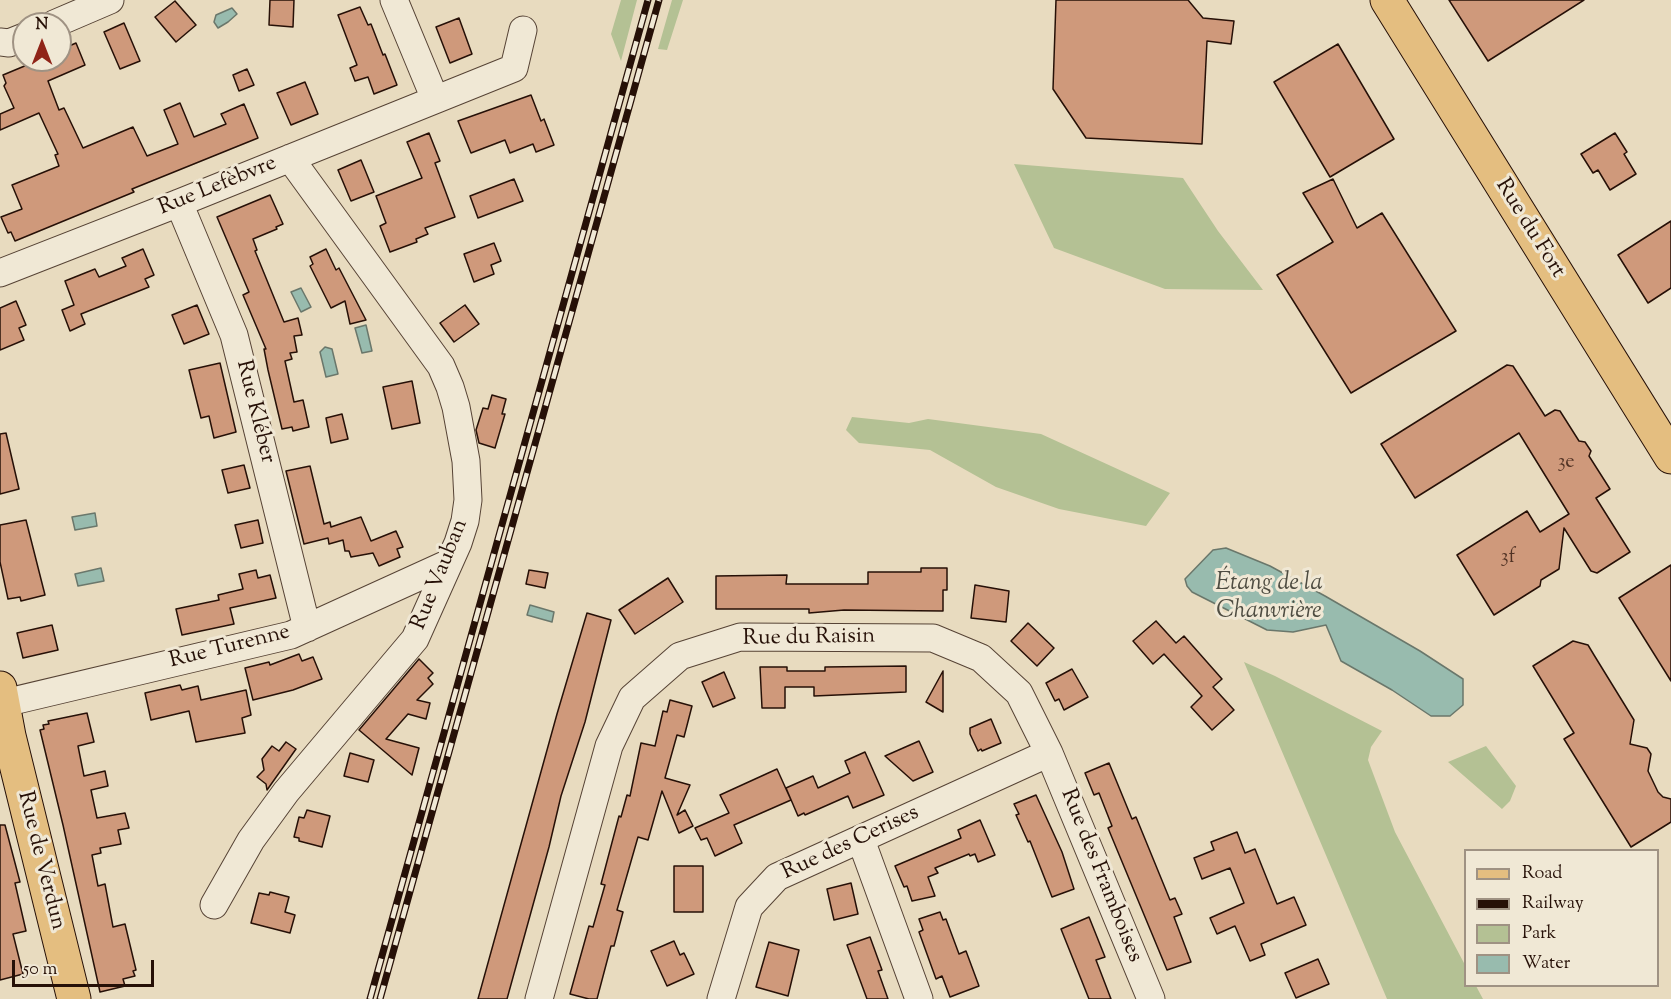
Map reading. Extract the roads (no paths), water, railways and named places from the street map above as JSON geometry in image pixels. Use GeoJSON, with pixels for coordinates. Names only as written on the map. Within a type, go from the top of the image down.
{"type":"FeatureCollection","features":[{"type":"Feature","properties":{"kind":"main road","name":"Rue du Fort"},"geometry":{"type":"LineString","coordinates":[[1387,0],[1671,457]]}},
{"type":"Feature","properties":{"kind":"main road","name":"Rue du Fort"},"geometry":{"type":"LineString","coordinates":[[1406,0],[1671,427]]}},
{"type":"Feature","properties":{"kind":"main road","name":"Rue de Verdun"},"geometry":{"type":"LineString","coordinates":[[1,699],[74,999]]}},
{"type":"Feature","properties":{"kind":"street"},"geometry":{"type":"LineString","coordinates":[[72,16],[110,0]]}},
{"type":"Feature","properties":{"kind":"street"},"geometry":{"type":"LineString","coordinates":[[394,0],[435,99]]}},
{"type":"Feature","properties":{"kind":"street","name":"Rue Lefèbvre"},"geometry":{"type":"LineString","coordinates":[[0,273],[514,68],[523,30]]}},
{"type":"Feature","properties":{"kind":"street","name":"Rue Vauban"},"geometry":{"type":"LineString","coordinates":[[214,905],[251,840],[286,792],[415,639],[458,543],[465,521],[468,500],[466,461],[450,387],[441,366],[290,158]]}},
{"type":"Feature","properties":{"kind":"street","name":"Rue Kléber"},"geometry":{"type":"LineString","coordinates":[[179,203],[234,335],[307,628]]}},
{"type":"Feature","properties":{"kind":"street","name":"Rue Turenne"},"geometry":{"type":"LineString","coordinates":[[1,699],[291,635],[447,564]]}},
{"type":"Feature","properties":{"kind":"street","name":"Rue du Raisin"},"geometry":{"type":"LineString","coordinates":[[538,999],[609,746],[632,698],[680,656],[740,637],[933,638],[981,658],[1019,693],[1049,753]]}},
{"type":"Feature","properties":{"kind":"street","name":"Rue des Cerises"},"geometry":{"type":"LineString","coordinates":[[721,999],[750,907],[777,877],[1049,753]]}},
{"type":"Feature","properties":{"kind":"street","name":"Rue des Framboises"},"geometry":{"type":"LineString","coordinates":[[1049,753],[1151,999]]}},
{"type":"Feature","properties":{"kind":"street"},"geometry":{"type":"LineString","coordinates":[[861,840],[920,999]]}},
{"type":"Feature","properties":{"kind":"water"},"geometry":{"type":"Polygon","coordinates":[[[232,8],[237,14],[218,28],[214,22],[216,15],[232,8]]]}},
{"type":"Feature","properties":{"kind":"water"},"geometry":{"type":"Polygon","coordinates":[[[301,288],[311,307],[301,312],[291,292],[301,288]]]}},
{"type":"Feature","properties":{"kind":"water"},"geometry":{"type":"Polygon","coordinates":[[[366,325],[372,351],[362,353],[355,328],[366,325]]]}},
{"type":"Feature","properties":{"kind":"water"},"geometry":{"type":"Polygon","coordinates":[[[325,347],[332,349],[338,374],[326,377],[320,352],[325,347]]]}},
{"type":"Feature","properties":{"kind":"water"},"geometry":{"type":"Polygon","coordinates":[[[95,513],[97,526],[75,530],[72,517],[95,513]]]}},
{"type":"Feature","properties":{"kind":"water","name":"Étang de la Chanvrière"},"geometry":{"type":"Polygon","coordinates":[[[1226,548],[1270,566],[1325,596],[1420,651],[1463,679],[1463,705],[1450,716],[1431,716],[1392,690],[1341,661],[1326,625],[1293,632],[1267,630],[1192,592],[1185,579],[1213,550],[1226,548]]]}},
{"type":"Feature","properties":{"kind":"water"},"geometry":{"type":"Polygon","coordinates":[[[101,568],[104,581],[78,586],[75,574],[101,568]]]}},
{"type":"Feature","properties":{"kind":"water"},"geometry":{"type":"Polygon","coordinates":[[[530,605],[554,612],[552,622],[527,615],[530,605]]]}},
{"type":"Feature","properties":{"kind":"railway"},"geometry":{"type":"LineString","coordinates":[[370,999],[648,0]]}},
{"type":"Feature","properties":{"kind":"railway"},"geometry":{"type":"LineString","coordinates":[[380,999],[659,0]]}}]}
